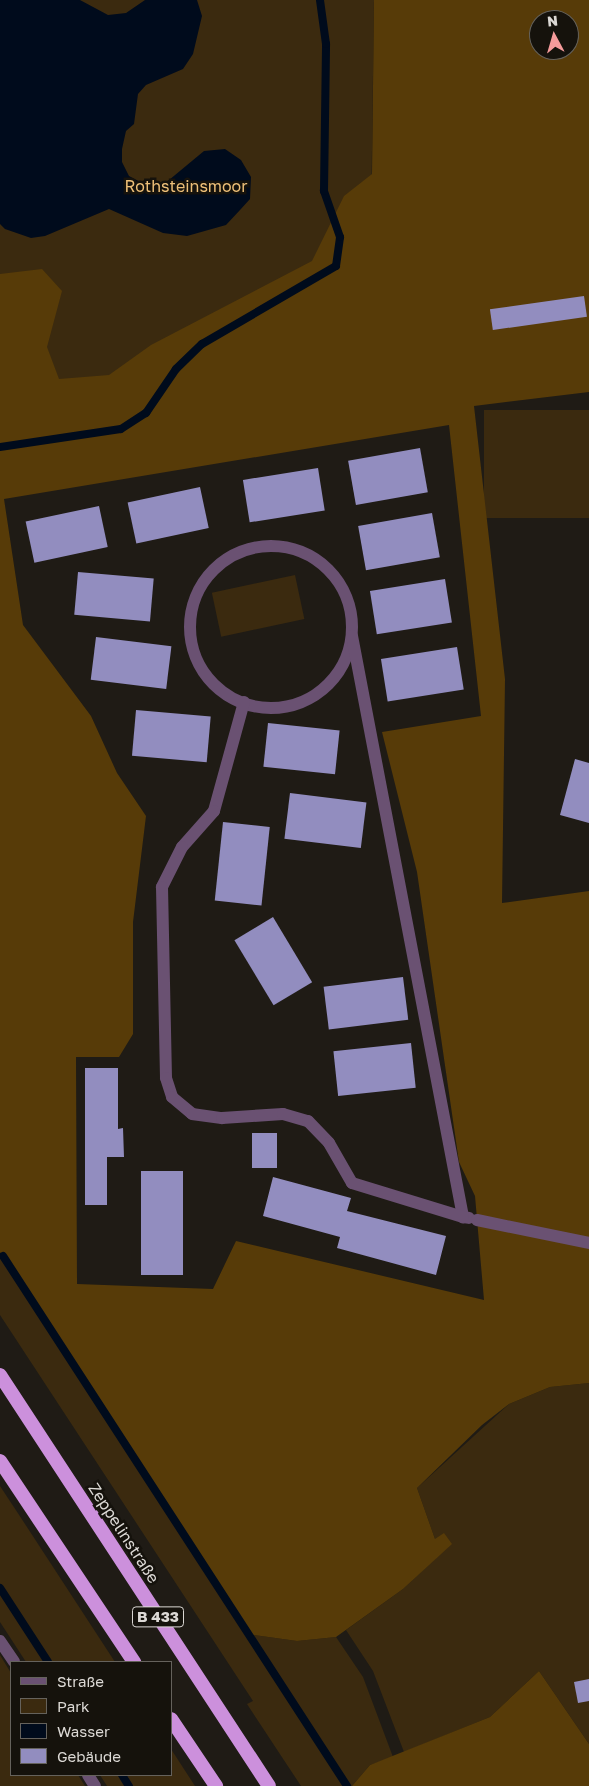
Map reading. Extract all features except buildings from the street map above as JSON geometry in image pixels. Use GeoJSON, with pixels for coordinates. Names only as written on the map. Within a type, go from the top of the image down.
{"type":"FeatureCollection","features":[{"type":"Feature","properties":{"kind":"highway","name":"Zeppelinstraße"},"geometry":{"type":"LineString","coordinates":[[0,1374],[269,1786]]}},
{"type":"Feature","properties":{"kind":"highway","name":"B 433"},"geometry":{"type":"LineString","coordinates":[[0,1460],[133,1661]]}},
{"type":"Feature","properties":{"kind":"highway"},"geometry":{"type":"LineString","coordinates":[[172,1720],[216,1786]]}},
{"type":"Feature","properties":{"kind":"street"},"geometry":{"type":"LineString","coordinates":[[352,636],[340,669],[308,700],[282,708],[244,702],[210,680],[196,657],[190,631],[193,604],[204,580],[223,560],[265,546],[300,550],[324,564],[341,584],[351,609],[352,636],[463,1217]]}},
{"type":"Feature","properties":{"kind":"street"},"geometry":{"type":"LineString","coordinates":[[244,702],[214,811],[182,846],[162,887],[166,1078],[172,1097],[192,1114],[222,1118],[283,1114],[308,1121],[329,1143],[352,1183],[463,1217],[589,1243]]}},
{"type":"Feature","properties":{"kind":"street"},"geometry":{"type":"LineString","coordinates":[[0,1641],[13,1661]]}},
{"type":"Feature","properties":{"kind":"green space","name":"Rothsteinsmoor"},"geometry":{"type":"Polygon","coordinates":[[[0,0],[374,0],[369,374],[0,453],[0,0]]]}},
{"type":"Feature","properties":{"kind":"green space"},"geometry":{"type":"Polygon","coordinates":[[[484,410],[589,410],[589,518],[484,518],[484,410]]]}},
{"type":"Feature","properties":{"kind":"green space"},"geometry":{"type":"Polygon","coordinates":[[[295,575],[304,619],[221,637],[212,593],[295,575]]]}},
{"type":"Feature","properties":{"kind":"green space"},"geometry":{"type":"Polygon","coordinates":[[[0,1252],[246,1634],[297,1641],[336,1637],[363,1677],[393,1757],[370,1765],[352,1786],[301,1786],[247,1704],[253,1701],[0,1315],[0,1252]]]}},
{"type":"Feature","properties":{"kind":"green space"},"geometry":{"type":"Polygon","coordinates":[[[589,1383],[589,1744],[539,1671],[490,1717],[404,1752],[373,1671],[346,1630],[403,1589],[451,1544],[435,1539],[417,1488],[509,1404],[550,1387],[589,1383]]]}},
{"type":"Feature","properties":{"kind":"green space"},"geometry":{"type":"Polygon","coordinates":[[[0,1486],[114,1661],[25,1661],[0,1622],[0,1486]]]}},
{"type":"Feature","properties":{"kind":"green space"},"geometry":{"type":"Polygon","coordinates":[[[0,1655],[10,1671],[10,1776],[79,1776],[85,1786],[0,1786],[0,1655]]]}},
{"type":"Feature","properties":{"kind":"green space"},"geometry":{"type":"Polygon","coordinates":[[[172,1751],[195,1786],[107,1786],[101,1776],[172,1776],[172,1751]]]}},
{"type":"Feature","properties":{"kind":"shaded area"},"geometry":{"type":"Polygon","coordinates":[[[374,0],[589,0],[589,392],[474,406],[505,679],[502,903],[589,891],[589,1383],[550,1387],[509,1404],[482,1425],[417,1488],[435,1539],[444,1533],[452,1544],[403,1589],[336,1637],[297,1641],[246,1634],[0,1252],[0,274],[42,269],[62,291],[47,347],[59,379],[109,375],[151,345],[312,261],[344,196],[372,174],[374,0]],[[449,425],[4,499],[23,625],[91,716],[117,773],[146,816],[133,922],[133,1034],[119,1057],[76,1057],[77,1284],[213,1289],[236,1241],[484,1300],[475,1196],[459,1162],[417,872],[382,732],[481,716],[449,425]]]}},
{"type":"Feature","properties":{"kind":"shaded area"},"geometry":{"type":"Polygon","coordinates":[[[539,1671],[589,1744],[589,1786],[352,1786],[370,1765],[490,1717],[539,1671]]]}},
{"type":"Feature","properties":{"kind":"water"},"geometry":{"type":"Polygon","coordinates":[[[0,0],[80,0],[108,15],[126,13],[145,0],[197,0],[202,16],[193,54],[183,69],[146,85],[138,94],[134,124],[126,131],[122,149],[122,162],[129,176],[146,185],[163,185],[204,151],[225,149],[241,160],[251,177],[250,199],[226,225],[187,236],[163,233],[109,209],[45,236],[31,238],[5,229],[0,224],[0,0]]]}},
{"type":"Feature","properties":{"kind":"waterway"},"geometry":{"type":"LineString","coordinates":[[0,447],[121,429],[146,413],[176,369],[202,344],[336,266],[340,237],[324,191],[326,44],[320,0]]}},
{"type":"Feature","properties":{"kind":"waterway"},"geometry":{"type":"LineString","coordinates":[[3,1256],[347,1786]]}},
{"type":"Feature","properties":{"kind":"waterway"},"geometry":{"type":"LineString","coordinates":[[0,1588],[47,1661]]}},
{"type":"Feature","properties":{"kind":"waterway"},"geometry":{"type":"LineString","coordinates":[[123,1776],[129,1786]]}}]}
